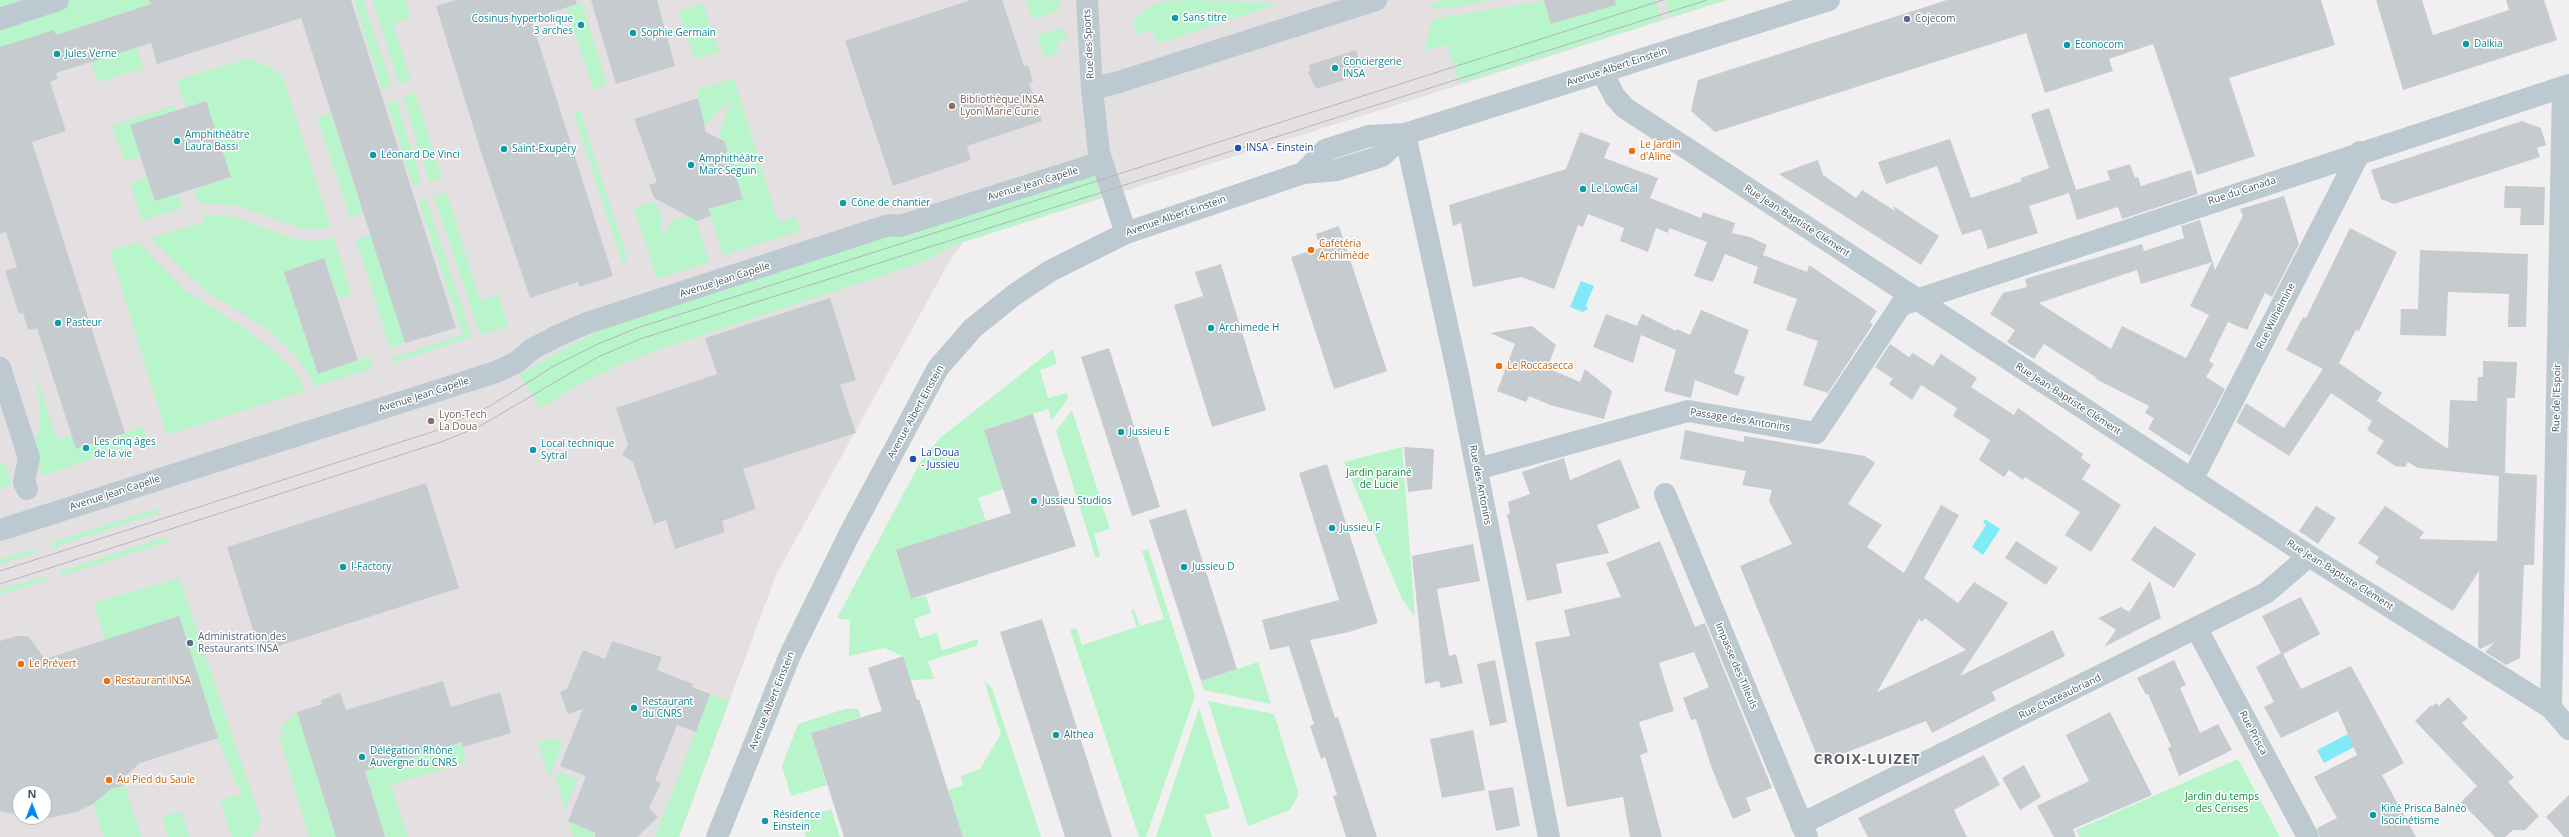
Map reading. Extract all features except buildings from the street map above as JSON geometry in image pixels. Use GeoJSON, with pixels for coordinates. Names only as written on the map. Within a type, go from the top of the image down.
{"type":"FeatureCollection","features":[{"type":"Feature","properties":{"kind":"street"},"geometry":{"type":"LineString","coordinates":[[0,19],[58,0]]}},
{"type":"Feature","properties":{"kind":"street","name":"Rue des Sports"},"geometry":{"type":"LineString","coordinates":[[1087,0],[1092,89]]}},
{"type":"Feature","properties":{"kind":"street"},"geometry":{"type":"LineString","coordinates":[[1126,233],[1102,162],[1094,121],[1092,89],[1119,82],[1376,0]]}},
{"type":"Feature","properties":{"kind":"street","name":"Avenue Albert Einstein"},"geometry":{"type":"LineString","coordinates":[[717,837],[790,655],[866,502],[938,368],[973,328],[1014,295],[1050,271],[1126,233],[1303,173],[1337,170],[1382,156],[1405,134],[1829,0]]}},
{"type":"Feature","properties":{"kind":"street","name":"Rue Jean-Baptiste Clément"},"geometry":{"type":"LineString","coordinates":[[1602,72],[1615,97],[1625,108],[2309,556],[2551,708],[2569,729]]}},
{"type":"Feature","properties":{"kind":"street","name":"Rue du Canada"},"geometry":{"type":"LineString","coordinates":[[1915,299],[2360,152],[2566,86]]}},
{"type":"Feature","properties":{"kind":"street","name":"Rue de l'Espoir"},"geometry":{"type":"LineString","coordinates":[[2551,708],[2566,86]]}},
{"type":"Feature","properties":{"kind":"street","name":"Rue des Antonins"},"geometry":{"type":"LineString","coordinates":[[1405,134],[1419,191],[1477,469],[1549,837]]}},
{"type":"Feature","properties":{"kind":"street","name":"Rue Wilhelmine"},"geometry":{"type":"LineString","coordinates":[[2192,480],[2360,152]]}},
{"type":"Feature","properties":{"kind":"street","name":"Avenue Jean Capelle"},"geometry":{"type":"LineString","coordinates":[[0,530],[496,372],[517,362],[539,346],[587,323],[889,225],[900,226],[1102,162]]}},
{"type":"Feature","properties":{"kind":"street","name":"Passage des Antonins"},"geometry":{"type":"LineString","coordinates":[[1477,469],[1688,411],[1816,433],[1901,305],[1915,299]]}},
{"type":"Feature","properties":{"kind":"street"},"geometry":{"type":"LineString","coordinates":[[0,368],[29,458],[24,482],[26,489]]}},
{"type":"Feature","properties":{"kind":"street","name":"Impasse des Tilleuls"},"geometry":{"type":"LineString","coordinates":[[1665,494],[1804,831]]}},
{"type":"Feature","properties":{"kind":"street","name":"Rue Chateaubriand"},"geometry":{"type":"LineString","coordinates":[[1804,831],[2266,594],[2309,556]]}},
{"type":"Feature","properties":{"kind":"street","name":"Rue Prisca"},"geometry":{"type":"LineString","coordinates":[[2197,629],[2308,837]]}},
{"type":"Feature","properties":{"kind":"shaded area","name":"Lyon-Tech La Doua"},"geometry":{"type":"Polygon","coordinates":[[[0,0],[1727,0],[964,242],[953,255],[776,575],[679,837],[0,837],[0,0]]]}},
{"type":"Feature","properties":{"kind":"green space"},"geometry":{"type":"Polygon","coordinates":[[[0,0],[149,0],[151,4],[56,35],[54,30],[0,47],[0,0]]]}},
{"type":"Feature","properties":{"kind":"green space"},"geometry":{"type":"Polygon","coordinates":[[[354,0],[365,0],[365,6],[392,86],[382,89],[354,0]]]}},
{"type":"Feature","properties":{"kind":"green space"},"geometry":{"type":"Polygon","coordinates":[[[374,0],[405,0],[411,18],[393,24],[411,80],[399,84],[374,7],[374,0]]]}},
{"type":"Feature","properties":{"kind":"green space"},"geometry":{"type":"Polygon","coordinates":[[[1026,0],[1060,0],[1058,11],[1032,19],[1026,0]]]}},
{"type":"Feature","properties":{"kind":"green space"},"geometry":{"type":"Polygon","coordinates":[[[1193,0],[1275,3],[1275,5],[1157,44],[1152,30],[1136,35],[1133,22],[1141,13],[1153,5],[1167,1],[1193,0]]]}},
{"type":"Feature","properties":{"kind":"green space"},"geometry":{"type":"Polygon","coordinates":[[[1444,0],[1493,0],[1456,7],[1432,8],[1432,4],[1444,0]]]}},
{"type":"Feature","properties":{"kind":"green space"},"geometry":{"type":"Polygon","coordinates":[[[1586,0],[1656,0],[1662,20],[1460,83],[1447,45],[1424,51],[1432,19],[1544,1],[1551,24],[1589,13],[1586,0]]]}},
{"type":"Feature","properties":{"kind":"green space"},"geometry":{"type":"Polygon","coordinates":[[[1666,0],[1727,0],[1671,17],[1666,0]]]}},
{"type":"Feature","properties":{"kind":"green space"},"geometry":{"type":"Polygon","coordinates":[[[582,3],[607,85],[593,90],[567,8],[582,3]]]}},
{"type":"Feature","properties":{"kind":"green space"},"geometry":{"type":"Polygon","coordinates":[[[703,3],[719,52],[694,59],[679,11],[703,3]]]}},
{"type":"Feature","properties":{"kind":"green space"},"geometry":{"type":"Polygon","coordinates":[[[1060,28],[1070,38],[1059,41],[1057,53],[1044,58],[1037,35],[1060,28]]]}},
{"type":"Feature","properties":{"kind":"green space"},"geometry":{"type":"Polygon","coordinates":[[[136,47],[143,68],[98,82],[91,62],[136,47]]]}},
{"type":"Feature","properties":{"kind":"green space"},"geometry":{"type":"Polygon","coordinates":[[[243,60],[253,60],[270,67],[283,77],[331,228],[303,229],[238,206],[199,203],[194,189],[231,177],[206,101],[186,108],[177,80],[243,60]]]}},
{"type":"Feature","properties":{"kind":"green space"},"geometry":{"type":"Polygon","coordinates":[[[734,79],[778,222],[796,217],[800,231],[723,255],[708,209],[743,199],[724,141],[719,135],[731,100],[702,127],[697,89],[734,79]]]}},
{"type":"Feature","properties":{"kind":"green space"},"geometry":{"type":"Polygon","coordinates":[[[415,93],[442,178],[429,182],[403,97],[415,93]]]}},
{"type":"Feature","properties":{"kind":"green space"},"geometry":{"type":"Polygon","coordinates":[[[396,100],[422,183],[413,186],[387,103],[396,100]]]}},
{"type":"Feature","properties":{"kind":"green space"},"geometry":{"type":"Polygon","coordinates":[[[174,105],[175,111],[140,156],[125,161],[112,126],[174,105]]]}},
{"type":"Feature","properties":{"kind":"green space"},"geometry":{"type":"Polygon","coordinates":[[[580,111],[628,261],[622,263],[574,113],[580,111]]]}},
{"type":"Feature","properties":{"kind":"green space"},"geometry":{"type":"Polygon","coordinates":[[[331,114],[363,213],[350,217],[317,118],[331,114]]]}},
{"type":"Feature","properties":{"kind":"green space"},"geometry":{"type":"Polygon","coordinates":[[[1087,174],[1094,176],[1101,197],[954,245],[923,262],[652,352],[592,377],[540,408],[519,375],[588,336],[621,321],[1087,174]]]}},
{"type":"Feature","properties":{"kind":"green space"},"geometry":{"type":"Polygon","coordinates":[[[147,177],[155,201],[177,194],[182,208],[142,221],[130,183],[147,177]]]}},
{"type":"Feature","properties":{"kind":"green space"},"geometry":{"type":"Polygon","coordinates":[[[447,193],[480,301],[498,295],[508,326],[480,335],[434,196],[447,193]]]}},
{"type":"Feature","properties":{"kind":"green space"},"geometry":{"type":"Polygon","coordinates":[[[426,199],[472,337],[394,363],[392,358],[463,335],[419,202],[426,199]]]}},
{"type":"Feature","properties":{"kind":"green space"},"geometry":{"type":"Polygon","coordinates":[[[655,202],[662,217],[662,236],[673,220],[691,215],[696,221],[709,262],[657,279],[634,208],[655,202]]]}},
{"type":"Feature","properties":{"kind":"green space"},"geometry":{"type":"Polygon","coordinates":[[[203,214],[234,217],[291,238],[315,241],[334,237],[351,294],[338,299],[324,258],[284,272],[318,374],[370,356],[373,368],[315,387],[307,371],[291,351],[267,329],[204,290],[150,238],[205,222],[203,214]]]}},
{"type":"Feature","properties":{"kind":"green space"},"geometry":{"type":"Polygon","coordinates":[[[371,235],[405,343],[390,348],[356,240],[371,235]]]}},
{"type":"Feature","properties":{"kind":"green space"},"geometry":{"type":"Polygon","coordinates":[[[137,242],[187,292],[240,325],[279,355],[299,377],[305,391],[167,435],[110,251],[137,242]]]}},
{"type":"Feature","properties":{"kind":"green space"},"geometry":{"type":"Polygon","coordinates":[[[1053,349],[1057,364],[1040,370],[1048,398],[1067,393],[1068,399],[1052,420],[1048,409],[984,430],[1003,489],[978,498],[986,521],[896,551],[911,599],[926,596],[931,613],[914,619],[920,638],[937,633],[942,650],[978,639],[977,646],[928,661],[934,679],[910,680],[903,656],[884,648],[849,656],[850,620],[837,618],[921,461],[940,438],[1053,349]]]}},
{"type":"Feature","properties":{"kind":"green space"},"geometry":{"type":"Polygon","coordinates":[[[30,357],[57,439],[71,436],[76,449],[143,427],[147,440],[42,476],[32,443],[38,434],[40,415],[38,388],[30,357]]]}},
{"type":"Feature","properties":{"kind":"green space"},"geometry":{"type":"Polygon","coordinates":[[[1072,410],[1110,529],[1094,534],[1100,555],[1098,558],[1095,556],[1056,431],[1072,410]]]}},
{"type":"Feature","properties":{"kind":"green space","name":"Jardin parainé de Lucie"},"geometry":{"type":"Polygon","coordinates":[[[1402,447],[1415,617],[1402,599],[1344,462],[1402,447]]]}},
{"type":"Feature","properties":{"kind":"green space"},"geometry":{"type":"Polygon","coordinates":[[[5,463],[12,485],[0,489],[0,464],[5,463]]]}},
{"type":"Feature","properties":{"kind":"green space"},"geometry":{"type":"Polygon","coordinates":[[[158,508],[159,513],[52,548],[50,543],[158,508]]]}},
{"type":"Feature","properties":{"kind":"green space"},"geometry":{"type":"Polygon","coordinates":[[[166,537],[167,542],[62,576],[60,571],[166,537]]]}},
{"type":"Feature","properties":{"kind":"green space"},"geometry":{"type":"Polygon","coordinates":[[[36,548],[38,552],[0,564],[0,559],[36,548]]]}},
{"type":"Feature","properties":{"kind":"green space"},"geometry":{"type":"Polygon","coordinates":[[[1148,549],[1195,696],[1146,837],[1139,837],[1070,630],[1076,628],[1082,645],[1137,627],[1131,610],[1134,609],[1140,626],[1164,619],[1142,551],[1148,549]]]}},
{"type":"Feature","properties":{"kind":"green space"},"geometry":{"type":"Polygon","coordinates":[[[46,576],[47,580],[0,595],[0,590],[46,576]]]}},
{"type":"Feature","properties":{"kind":"green space"},"geometry":{"type":"Polygon","coordinates":[[[179,578],[261,821],[257,831],[251,837],[231,837],[221,800],[241,794],[218,740],[179,616],[105,640],[94,603],[179,578]]]}},
{"type":"Feature","properties":{"kind":"green space"},"geometry":{"type":"Polygon","coordinates":[[[1258,662],[1271,704],[1204,690],[1201,681],[1258,662]]]}},
{"type":"Feature","properties":{"kind":"green space"},"geometry":{"type":"Polygon","coordinates":[[[984,681],[992,688],[1041,837],[963,837],[948,790],[963,785],[961,776],[980,769],[1001,734],[984,681]]]}},
{"type":"Feature","properties":{"kind":"green space"},"geometry":{"type":"Polygon","coordinates":[[[710,694],[729,701],[679,837],[655,837],[710,694]]]}},
{"type":"Feature","properties":{"kind":"green space"},"geometry":{"type":"Polygon","coordinates":[[[1208,701],[1274,714],[1297,788],[1298,796],[1290,810],[1248,826],[1208,701]]]}},
{"type":"Feature","properties":{"kind":"green space"},"geometry":{"type":"Polygon","coordinates":[[[1199,708],[1230,808],[1205,815],[1212,837],[1156,837],[1199,708]]]}},
{"type":"Feature","properties":{"kind":"green space"},"geometry":{"type":"Polygon","coordinates":[[[845,709],[858,709],[861,717],[811,733],[827,785],[791,796],[782,766],[798,724],[845,709]]]}},
{"type":"Feature","properties":{"kind":"green space"},"geometry":{"type":"Polygon","coordinates":[[[297,712],[336,837],[309,837],[280,739],[282,726],[297,712]]]}},
{"type":"Feature","properties":{"kind":"green space"},"geometry":{"type":"Polygon","coordinates":[[[550,738],[563,743],[549,778],[538,742],[550,738]]]}},
{"type":"Feature","properties":{"kind":"green space"},"geometry":{"type":"Polygon","coordinates":[[[462,742],[466,760],[458,765],[391,784],[407,837],[385,837],[365,771],[462,742]]]}},
{"type":"Feature","properties":{"kind":"green space","name":"Jardin du temps des Cerises"},"geometry":{"type":"Polygon","coordinates":[[[2238,759],[2280,837],[2079,837],[2076,830],[2238,759]]]}},
{"type":"Feature","properties":{"kind":"green space"},"geometry":{"type":"Polygon","coordinates":[[[558,771],[578,779],[565,810],[556,779],[558,771]]]}},
{"type":"Feature","properties":{"kind":"green space"},"geometry":{"type":"Polygon","coordinates":[[[125,785],[141,837],[104,837],[93,804],[111,789],[125,785]]]}},
{"type":"Feature","properties":{"kind":"green space"},"geometry":{"type":"Polygon","coordinates":[[[831,809],[840,837],[806,837],[800,819],[831,809]]]}},
{"type":"Feature","properties":{"kind":"green space"},"geometry":{"type":"Polygon","coordinates":[[[181,811],[189,837],[168,837],[162,817],[181,811]]]}},
{"type":"Feature","properties":{"kind":"green space"},"geometry":{"type":"Polygon","coordinates":[[[568,821],[593,833],[593,837],[573,837],[568,821]]]}},
{"type":"Feature","properties":{"kind":"water"},"geometry":{"type":"Polygon","coordinates":[[[1581,281],[1594,286],[1586,305],[1588,309],[1583,312],[1570,307],[1581,281]]]}},
{"type":"Feature","properties":{"kind":"water"},"geometry":{"type":"Polygon","coordinates":[[[1985,519],[2000,529],[1983,555],[1972,547],[1986,525],[1983,523],[1985,519]]]}},
{"type":"Feature","properties":{"kind":"water"},"geometry":{"type":"Polygon","coordinates":[[[2348,734],[2354,747],[2324,763],[2317,750],[2348,734]]]}},
{"type":"Feature","properties":{"kind":"tram line"},"geometry":{"type":"LineString","coordinates":[[0,571],[438,430],[490,406],[554,366],[598,344],[637,328],[1663,0]]}},
{"type":"Feature","properties":{"kind":"tram line"},"geometry":{"type":"LineString","coordinates":[[0,584],[444,441],[480,426],[598,357],[640,339],[1707,0]]}},
{"type":"Feature","properties":{"kind":"place","name":"Sans titre"},"geometry":{"type":"Point","coordinates":[1175,18]}},
{"type":"Feature","properties":{"kind":"place","name":"Cojecom"},"geometry":{"type":"Point","coordinates":[1907,19]}},
{"type":"Feature","properties":{"kind":"place","name":"Cosinus hyperbolique 3 arches"},"geometry":{"type":"Point","coordinates":[581,25]}},
{"type":"Feature","properties":{"kind":"place","name":"Sophie Germain"},"geometry":{"type":"Point","coordinates":[633,33]}},
{"type":"Feature","properties":{"kind":"place","name":"Dalkia"},"geometry":{"type":"Point","coordinates":[2466,44]}},
{"type":"Feature","properties":{"kind":"place","name":"Econocom"},"geometry":{"type":"Point","coordinates":[2067,45]}},
{"type":"Feature","properties":{"kind":"place","name":"Jules Verne"},"geometry":{"type":"Point","coordinates":[57,54]}},
{"type":"Feature","properties":{"kind":"place","name":"Conciergerie INSA"},"geometry":{"type":"Point","coordinates":[1335,68]}},
{"type":"Feature","properties":{"kind":"place","name":"Bibliothèque INSA Lyon Marie Curie"},"geometry":{"type":"Point","coordinates":[952,106]}},
{"type":"Feature","properties":{"kind":"place","name":"Amphithéâtre Laura Bassi"},"geometry":{"type":"Point","coordinates":[177,141]}},
{"type":"Feature","properties":{"kind":"place","name":"INSA - Einstein"},"geometry":{"type":"Point","coordinates":[1238,148]}},
{"type":"Feature","properties":{"kind":"place","name":"Saint-Exupéry"},"geometry":{"type":"Point","coordinates":[504,149]}},
{"type":"Feature","properties":{"kind":"place","name":"Le Jardin d'Aline"},"geometry":{"type":"Point","coordinates":[1632,151]}},
{"type":"Feature","properties":{"kind":"place","name":"Léonard De Vinci"},"geometry":{"type":"Point","coordinates":[373,155]}},
{"type":"Feature","properties":{"kind":"place","name":"Amphithéâtre Marc Seguin"},"geometry":{"type":"Point","coordinates":[691,165]}},
{"type":"Feature","properties":{"kind":"place","name":"Le LowCal"},"geometry":{"type":"Point","coordinates":[1583,189]}},
{"type":"Feature","properties":{"kind":"place","name":"Cône de chantier"},"geometry":{"type":"Point","coordinates":[843,203]}},
{"type":"Feature","properties":{"kind":"place","name":"Cafétéria Archimède"},"geometry":{"type":"Point","coordinates":[1311,250]}},
{"type":"Feature","properties":{"kind":"place","name":"Pasteur"},"geometry":{"type":"Point","coordinates":[58,323]}},
{"type":"Feature","properties":{"kind":"place","name":"Archimede H"},"geometry":{"type":"Point","coordinates":[1211,328]}},
{"type":"Feature","properties":{"kind":"place","name":"Le Roccasecca"},"geometry":{"type":"Point","coordinates":[1499,366]}},
{"type":"Feature","properties":{"kind":"place","name":"Lyon-Tech La Doua"},"geometry":{"type":"Point","coordinates":[431,421]}},
{"type":"Feature","properties":{"kind":"place","name":"Jussieu E"},"geometry":{"type":"Point","coordinates":[1121,432]}},
{"type":"Feature","properties":{"kind":"place","name":"Les cinq âges de la vie"},"geometry":{"type":"Point","coordinates":[86,448]}},
{"type":"Feature","properties":{"kind":"place","name":"Local technique Sytral"},"geometry":{"type":"Point","coordinates":[533,450]}},
{"type":"Feature","properties":{"kind":"place","name":"La Doua - Jussieu"},"geometry":{"type":"Point","coordinates":[913,459]}},
{"type":"Feature","properties":{"kind":"place","name":"Jussieu Studios"},"geometry":{"type":"Point","coordinates":[1034,501]}},
{"type":"Feature","properties":{"kind":"place","name":"Jussieu F"},"geometry":{"type":"Point","coordinates":[1332,528]}},
{"type":"Feature","properties":{"kind":"place","name":"I-Factory"},"geometry":{"type":"Point","coordinates":[343,567]}},
{"type":"Feature","properties":{"kind":"place","name":"Jussieu D"},"geometry":{"type":"Point","coordinates":[1184,567]}},
{"type":"Feature","properties":{"kind":"place","name":"Administration des Restaurants INSA"},"geometry":{"type":"Point","coordinates":[190,643]}},
{"type":"Feature","properties":{"kind":"place","name":"Le Prévert"},"geometry":{"type":"Point","coordinates":[21,664]}},
{"type":"Feature","properties":{"kind":"place","name":"Restaurant INSA"},"geometry":{"type":"Point","coordinates":[107,681]}},
{"type":"Feature","properties":{"kind":"place","name":"Restaurant du CNRS"},"geometry":{"type":"Point","coordinates":[634,708]}},
{"type":"Feature","properties":{"kind":"place","name":"Althea"},"geometry":{"type":"Point","coordinates":[1056,735]}},
{"type":"Feature","properties":{"kind":"place","name":"Délégation Rhône Auvergne du CNRS"},"geometry":{"type":"Point","coordinates":[362,757]}},
{"type":"Feature","properties":{"kind":"place","name":"Au Pied du Saule"},"geometry":{"type":"Point","coordinates":[109,780]}},
{"type":"Feature","properties":{"kind":"place","name":"Kiné Prisca Balnéo Isocinétisme"},"geometry":{"type":"Point","coordinates":[2373,815]}},
{"type":"Feature","properties":{"kind":"place","name":"Résidence Einstein"},"geometry":{"type":"Point","coordinates":[765,821]}},
{"type":"Feature","properties":{"kind":"district","name":"CROIX-LUIZET"},"geometry":{"type":"Point","coordinates":[1867,760]}}]}
